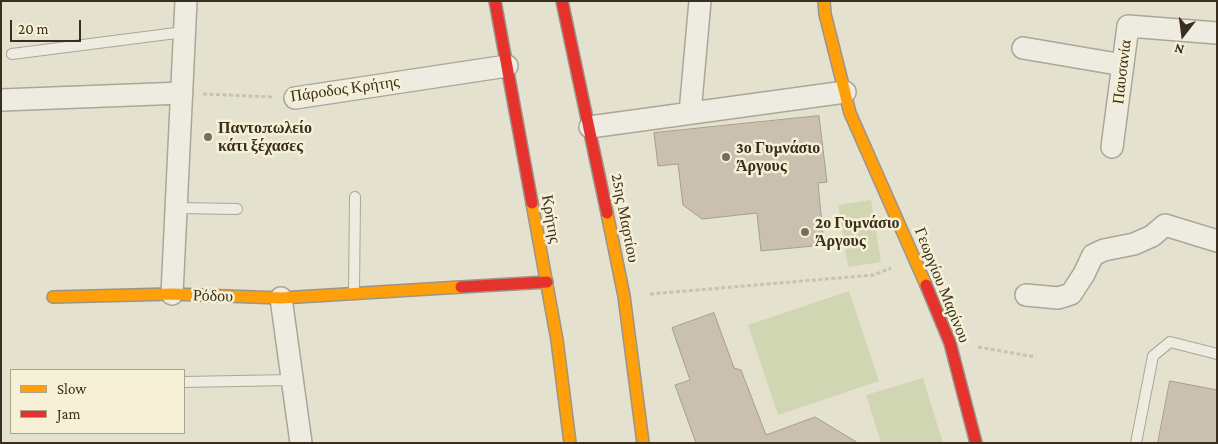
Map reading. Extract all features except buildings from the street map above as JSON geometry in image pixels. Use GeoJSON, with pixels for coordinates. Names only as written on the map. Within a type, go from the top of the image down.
{"type":"FeatureCollection","features":[{"type":"Feature","properties":{"kind":"street","name":"Ρόδου"},"geometry":{"type":"LineString","coordinates":[[186,1],[172,294],[281,298],[547,282]]}},
{"type":"Feature","properties":{"kind":"street","name":"Κρήτης"},"geometry":{"type":"LineString","coordinates":[[495,1],[557,340],[570,443]]}},
{"type":"Feature","properties":{"kind":"street","name":"25ης Μαρτίου"},"geometry":{"type":"LineString","coordinates":[[562,1],[624,296],[643,443]]}},
{"type":"Feature","properties":{"kind":"street"},"geometry":{"type":"LineString","coordinates":[[690,113],[700,1]]}},
{"type":"Feature","properties":{"kind":"street","name":"Γεωργίου Μαρίνου"},"geometry":{"type":"LineString","coordinates":[[824,1],[825,14],[850,113],[915,258],[950,343],[976,443]]}},
{"type":"Feature","properties":{"kind":"street","name":"Παυσανία"},"geometry":{"type":"LineString","coordinates":[[1112,147],[1128,26],[1217,33]]}},
{"type":"Feature","properties":{"kind":"street"},"geometry":{"type":"LineString","coordinates":[[1023,48],[1123,65]]}},
{"type":"Feature","properties":{"kind":"street","name":"Πάροδος Κρήτης"},"geometry":{"type":"LineString","coordinates":[[295,98],[507,66]]}},
{"type":"Feature","properties":{"kind":"street"},"geometry":{"type":"LineString","coordinates":[[590,127],[844,92]]}},
{"type":"Feature","properties":{"kind":"street"},"geometry":{"type":"LineString","coordinates":[[2,100],[182,93]]}},
{"type":"Feature","properties":{"kind":"street"},"geometry":{"type":"LineString","coordinates":[[1026,296],[1058,298],[1071,294],[1093,255],[1104,250],[1134,244],[1152,236],[1165,225],[1217,241]]}},
{"type":"Feature","properties":{"kind":"street"},"geometry":{"type":"LineString","coordinates":[[53,297],[172,294]]}},
{"type":"Feature","properties":{"kind":"street"},"geometry":{"type":"LineString","coordinates":[[281,298],[301,443]]}},
{"type":"Feature","properties":{"kind":"lane"},"geometry":{"type":"LineString","coordinates":[[12,54],[184,32]]}},
{"type":"Feature","properties":{"kind":"lane"},"geometry":{"type":"LineString","coordinates":[[354,294],[355,197]]}},
{"type":"Feature","properties":{"kind":"lane"},"geometry":{"type":"LineString","coordinates":[[176,208],[236,209]]}},
{"type":"Feature","properties":{"kind":"lane"},"geometry":{"type":"LineString","coordinates":[[1136,443],[1153,356],[1170,342],[1217,354]]}},
{"type":"Feature","properties":{"kind":"lane"},"geometry":{"type":"LineString","coordinates":[[185,382],[292,380]]}},
{"type":"Feature","properties":{"kind":"path","name":"Πάροδος Κρήτης"},"geometry":{"type":"LineString","coordinates":[[182,93],[295,98]]}},
{"type":"Feature","properties":{"kind":"path"},"geometry":{"type":"LineString","coordinates":[[624,296],[874,275],[915,258]]}},
{"type":"Feature","properties":{"kind":"path"},"geometry":{"type":"LineString","coordinates":[[950,343],[1036,357]]}},
{"type":"Feature","properties":{"kind":"green space"},"geometry":{"type":"Polygon","coordinates":[[[871,200],[881,262],[848,267],[838,205],[871,200]]]}},
{"type":"Feature","properties":{"kind":"green space"},"geometry":{"type":"Polygon","coordinates":[[[849,291],[879,381],[778,415],[748,325],[849,291]]]}},
{"type":"Feature","properties":{"kind":"green space"},"geometry":{"type":"Polygon","coordinates":[[[923,378],[943,443],[881,443],[866,395],[923,378]]]}},
{"type":"Feature","properties":{"kind":"traffic: slow"},"geometry":{"type":"LineString","coordinates":[[824,1],[825,14],[850,113],[926,285]]}},
{"type":"Feature","properties":{"kind":"traffic: slow"},"geometry":{"type":"LineString","coordinates":[[532,203],[557,340],[570,443]]}},
{"type":"Feature","properties":{"kind":"traffic: slow"},"geometry":{"type":"LineString","coordinates":[[607,213],[624,296],[643,443]]}},
{"type":"Feature","properties":{"kind":"traffic: slow"},"geometry":{"type":"LineString","coordinates":[[53,297],[172,294],[281,298],[461,287]]}},
{"type":"Feature","properties":{"kind":"traffic: jam"},"geometry":{"type":"LineString","coordinates":[[495,1],[532,203]]}},
{"type":"Feature","properties":{"kind":"traffic: jam"},"geometry":{"type":"LineString","coordinates":[[562,1],[607,213]]}},
{"type":"Feature","properties":{"kind":"traffic: jam"},"geometry":{"type":"LineString","coordinates":[[461,287],[547,282]]}},
{"type":"Feature","properties":{"kind":"traffic: jam"},"geometry":{"type":"LineString","coordinates":[[926,285],[950,343],[976,443]]}},
{"type":"Feature","properties":{"kind":"place","name":"Παντοπωλείο κάτι ξέχασες"},"geometry":{"type":"Point","coordinates":[208,137]}},
{"type":"Feature","properties":{"kind":"place","name":"3ο Γυμνάσιο Άργους"},"geometry":{"type":"Point","coordinates":[726,157]}},
{"type":"Feature","properties":{"kind":"place","name":"2ο Γυμνάσιο Άργους"},"geometry":{"type":"Point","coordinates":[805,232]}}]}
